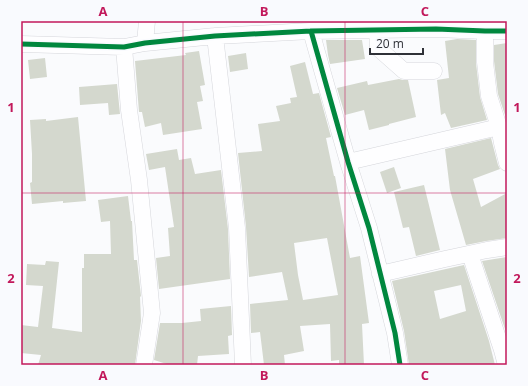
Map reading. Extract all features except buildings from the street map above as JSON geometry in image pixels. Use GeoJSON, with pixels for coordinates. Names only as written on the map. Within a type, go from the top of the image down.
{"type":"FeatureCollection","features":[{"type":"Feature","properties":{"kind":"street"},"geometry":{"type":"LineString","coordinates":[[145,43],[147,21]]}},
{"type":"Feature","properties":{"kind":"street"},"geometry":{"type":"LineString","coordinates":[[21,44],[124,47],[145,43],[216,36],[311,31],[436,29],[507,31]]}},
{"type":"Feature","properties":{"kind":"street"},"geometry":{"type":"LineString","coordinates":[[377,30],[378,48],[404,71],[434,71]]}},
{"type":"Feature","properties":{"kind":"street"},"geometry":{"type":"LineString","coordinates":[[311,31],[348,162],[369,228],[395,333],[400,365]]}},
{"type":"Feature","properties":{"kind":"street"},"geometry":{"type":"LineString","coordinates":[[485,31],[484,62],[490,96],[507,163]]}},
{"type":"Feature","properties":{"kind":"street"},"geometry":{"type":"LineString","coordinates":[[216,36],[237,228],[243,365]]}},
{"type":"Feature","properties":{"kind":"street"},"geometry":{"type":"LineString","coordinates":[[124,47],[129,110],[139,180],[152,313],[144,365]]}},
{"type":"Feature","properties":{"kind":"street"},"geometry":{"type":"LineString","coordinates":[[348,162],[499,127]]}},
{"type":"Feature","properties":{"kind":"street"},"geometry":{"type":"LineString","coordinates":[[380,274],[444,259],[507,247]]}},
{"type":"Feature","properties":{"kind":"street"},"geometry":{"type":"LineString","coordinates":[[470,254],[506,365]]}},
{"type":"Feature","properties":{"kind":"cycle path"},"geometry":{"type":"LineString","coordinates":[[21,44],[124,47],[145,43],[215,36],[311,31],[436,29],[507,31]]}},
{"type":"Feature","properties":{"kind":"cycle path"},"geometry":{"type":"LineString","coordinates":[[311,31],[348,162],[369,228],[395,333],[400,365]]}}]}
